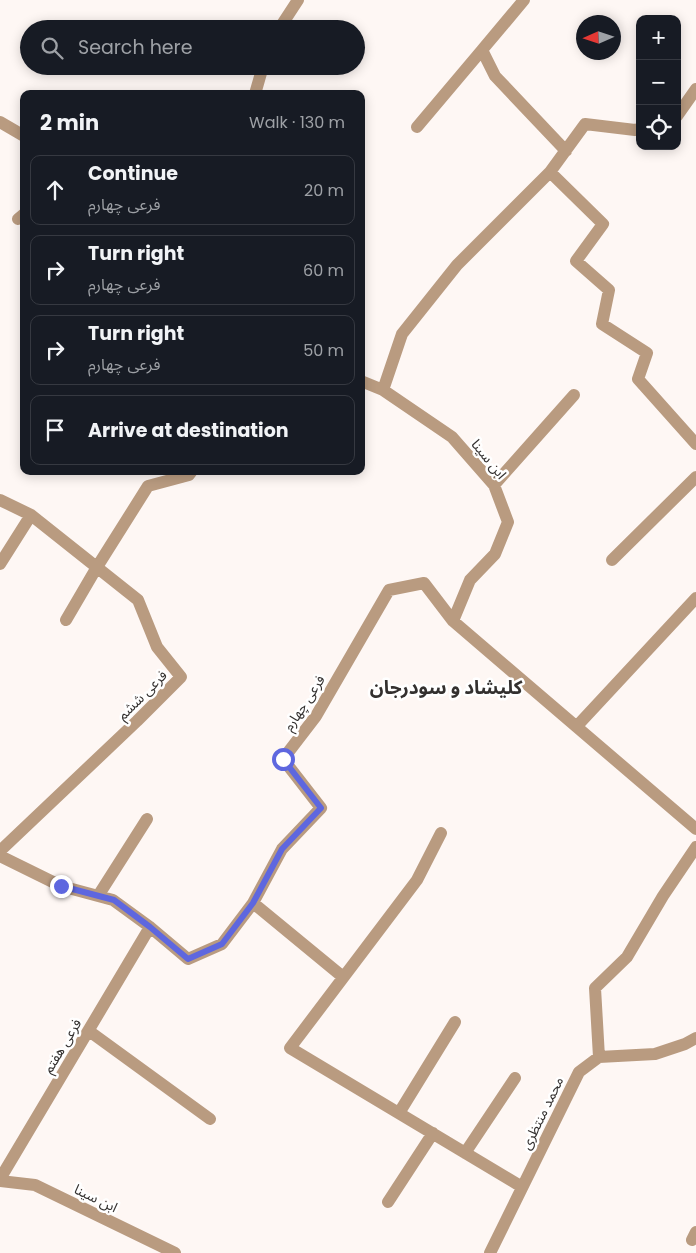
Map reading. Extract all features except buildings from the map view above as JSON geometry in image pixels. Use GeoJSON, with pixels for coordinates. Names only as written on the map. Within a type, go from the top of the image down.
{"type":"FeatureCollection","features":[{"type":"Feature","properties":{"kind":"street"},"geometry":{"type":"LineString","coordinates":[[285,20],[298,0]]}},
{"type":"Feature","properties":{"kind":"street"},"geometry":{"type":"LineString","coordinates":[[417,127],[524,0]]}},
{"type":"Feature","properties":{"kind":"street"},"geometry":{"type":"LineString","coordinates":[[482,50],[495,76],[566,151]]}},
{"type":"Feature","properties":{"kind":"street"},"geometry":{"type":"LineString","coordinates":[[256,90],[260,75]]}},
{"type":"Feature","properties":{"kind":"street"},"geometry":{"type":"LineString","coordinates":[[681,110],[696,89]]}},
{"type":"Feature","properties":{"kind":"street"},"geometry":{"type":"LineString","coordinates":[[0,122],[20,134]]}},
{"type":"Feature","properties":{"kind":"street"},"geometry":{"type":"LineString","coordinates":[[383,390],[402,334],[457,265],[550,172],[585,124],[636,130]]}},
{"type":"Feature","properties":{"kind":"street"},"geometry":{"type":"LineString","coordinates":[[550,172],[603,224],[576,261],[609,290],[602,324],[647,353],[638,379],[696,444]]}},
{"type":"Feature","properties":{"kind":"street","name":"ابن سینا"},"geometry":{"type":"LineString","coordinates":[[365,382],[383,390],[452,437],[494,485],[508,522],[495,554],[470,580],[453,621]]}},
{"type":"Feature","properties":{"kind":"street"},"geometry":{"type":"LineString","coordinates":[[494,485],[574,395]]}},
{"type":"Feature","properties":{"kind":"street"},"geometry":{"type":"LineString","coordinates":[[66,620],[148,486],[189,475]]}},
{"type":"Feature","properties":{"kind":"street"},"geometry":{"type":"LineString","coordinates":[[612,560],[696,477]]}},
{"type":"Feature","properties":{"kind":"street","name":"فرعی ششم"},"geometry":{"type":"LineString","coordinates":[[0,500],[31,515],[138,600],[156,647],[181,677],[138,721],[0,851]]}},
{"type":"Feature","properties":{"kind":"street"},"geometry":{"type":"LineString","coordinates":[[0,564],[31,515]]}},
{"type":"Feature","properties":{"kind":"street","name":"فرعی چهارم"},"geometry":{"type":"LineString","coordinates":[[0,856],[61,886],[114,900],[188,959],[222,944],[253,903],[282,849],[321,808],[283,759],[316,716],[389,590],[424,582],[453,621],[696,829]]}},
{"type":"Feature","properties":{"kind":"street"},"geometry":{"type":"LineString","coordinates":[[577,726],[696,598]]}},
{"type":"Feature","properties":{"kind":"street"},"geometry":{"type":"LineString","coordinates":[[98,896],[147,819]]}},
{"type":"Feature","properties":{"kind":"street"},"geometry":{"type":"LineString","coordinates":[[441,833],[417,880],[290,1048],[522,1187]]}},
{"type":"Feature","properties":{"kind":"street"},"geometry":{"type":"LineString","coordinates":[[696,847],[663,896],[627,957],[595,988],[599,1056],[655,1054],[685,1044],[696,1038]]}},
{"type":"Feature","properties":{"kind":"street"},"geometry":{"type":"LineString","coordinates":[[253,903],[343,977]]}},
{"type":"Feature","properties":{"kind":"street","name":"فرعی هفتم"},"geometry":{"type":"LineString","coordinates":[[0,1180],[150,927]]}},
{"type":"Feature","properties":{"kind":"street"},"geometry":{"type":"LineString","coordinates":[[399,1113],[455,1022]]}},
{"type":"Feature","properties":{"kind":"street"},"geometry":{"type":"LineString","coordinates":[[89,1031],[210,1119]]}},
{"type":"Feature","properties":{"kind":"street","name":"محمد منتظری"},"geometry":{"type":"LineString","coordinates":[[490,1253],[578,1072],[599,1056]]}},
{"type":"Feature","properties":{"kind":"street"},"geometry":{"type":"LineString","coordinates":[[465,1153],[515,1078]]}},
{"type":"Feature","properties":{"kind":"street"},"geometry":{"type":"LineString","coordinates":[[388,1202],[433,1133]]}},
{"type":"Feature","properties":{"kind":"street","name":"ابن سینا"},"geometry":{"type":"LineString","coordinates":[[0,1180],[35,1186],[175,1253]]}},
{"type":"Feature","properties":{"kind":"district","name":"کلیشاد و سودرجان"},"geometry":{"type":"Point","coordinates":[446,687]}},
{"type":"Feature","properties":{"kind":"route"},"geometry":{"type":"LineString","coordinates":[[61,886],[114,900],[188,959],[222,944],[253,903],[282,849],[321,808],[283,759]]}}]}
